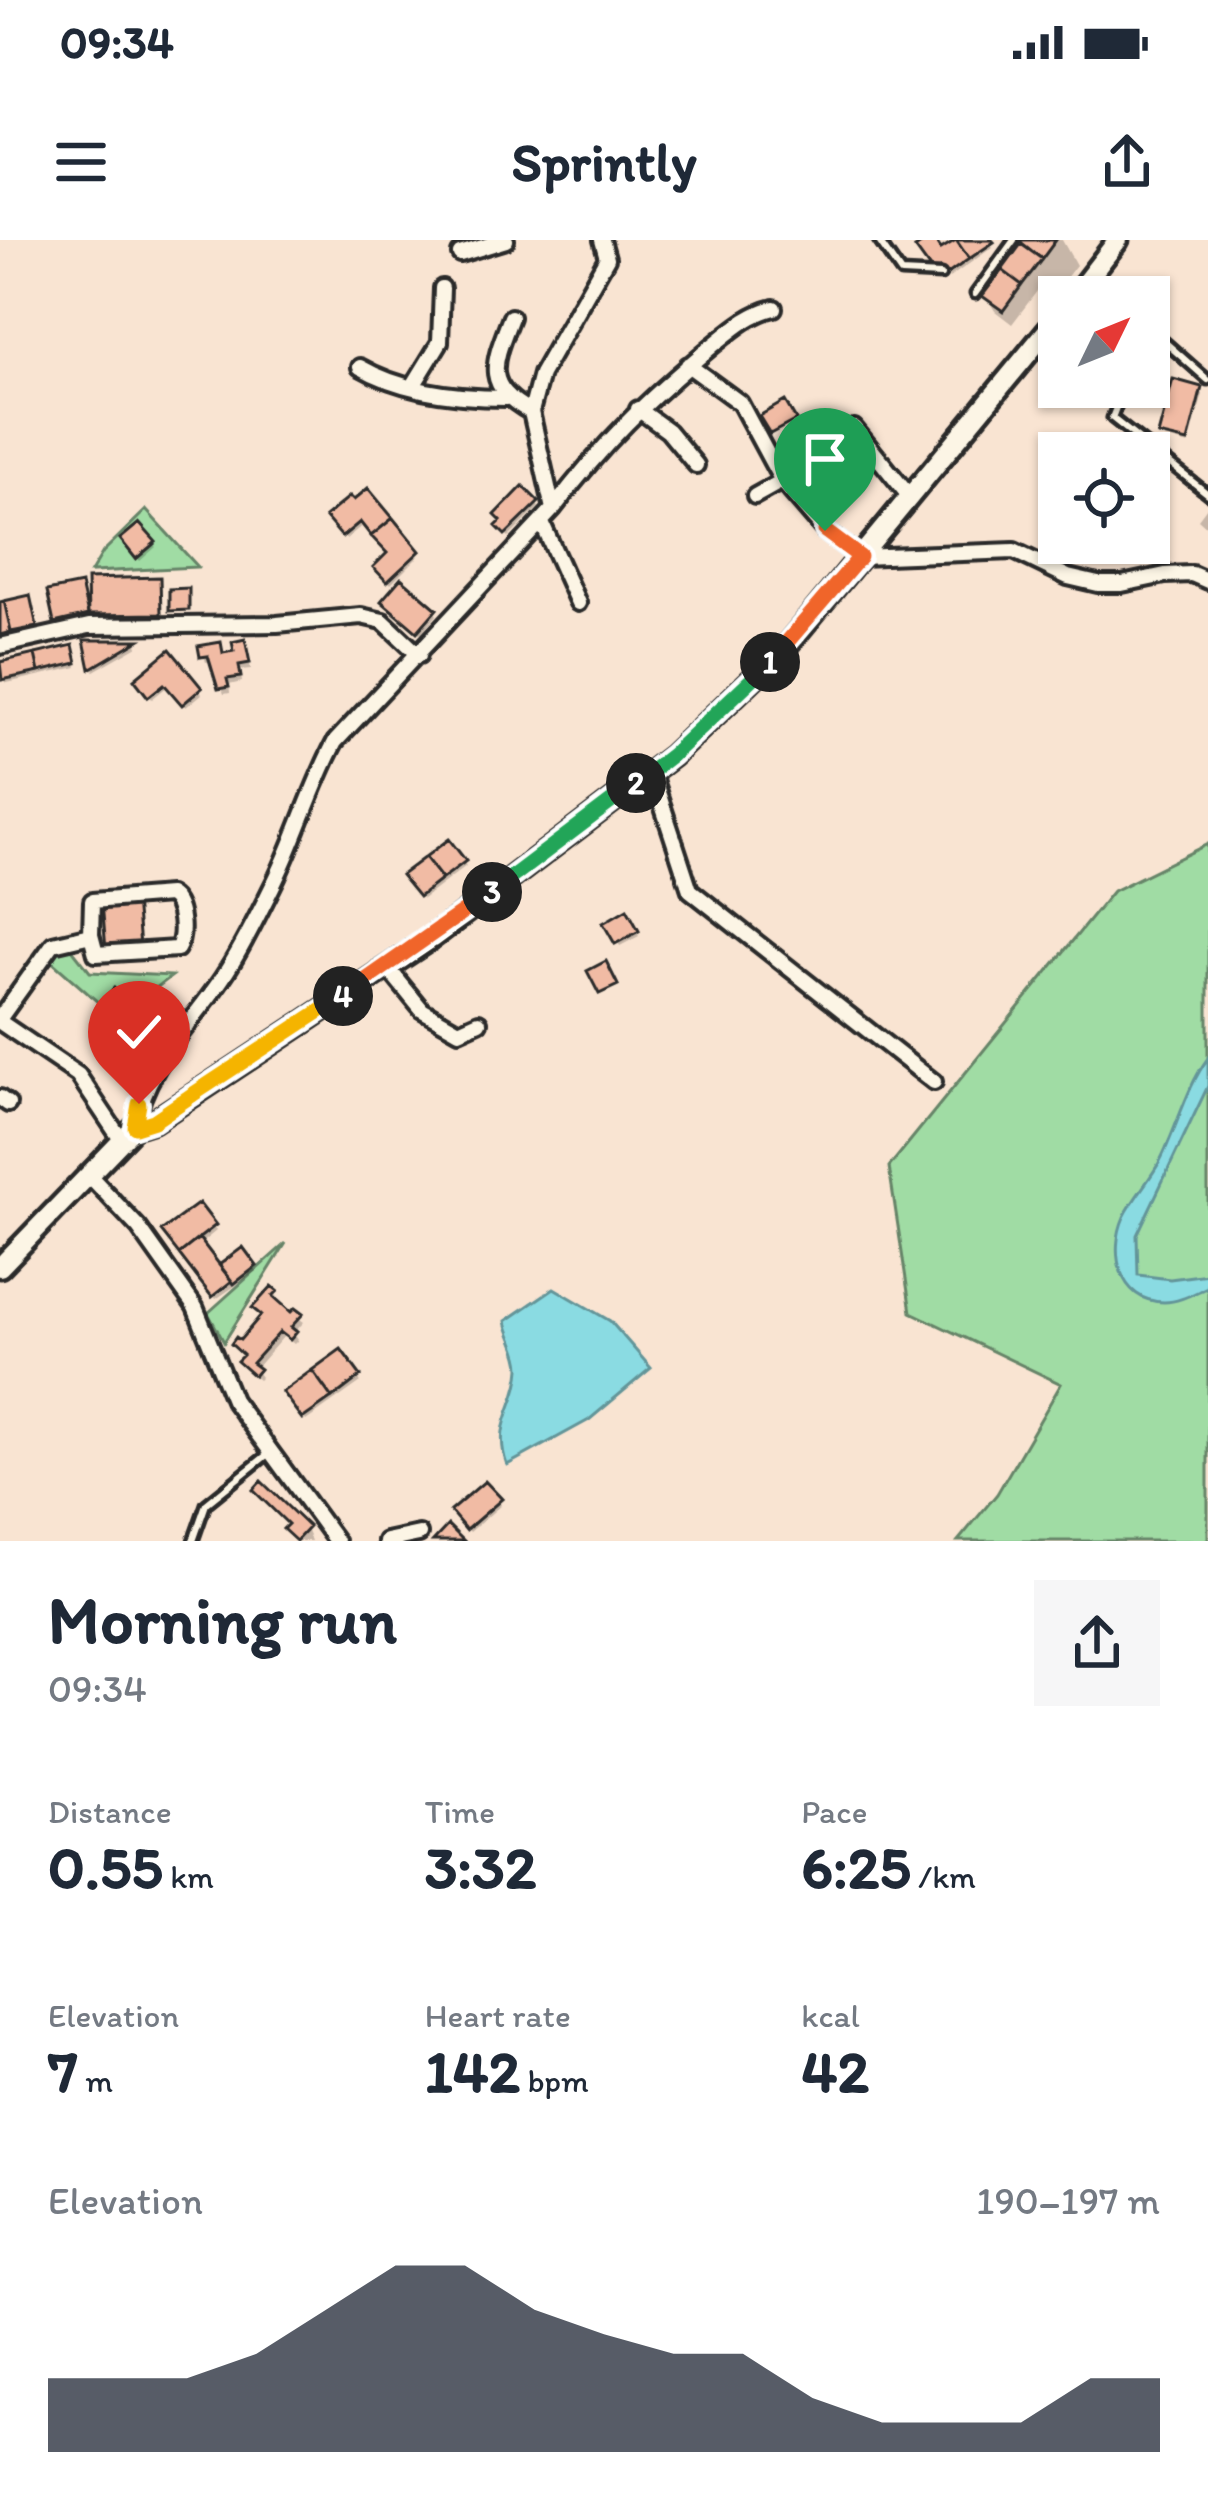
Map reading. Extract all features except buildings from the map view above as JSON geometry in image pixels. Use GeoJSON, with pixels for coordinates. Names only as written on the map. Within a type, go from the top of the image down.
{"type":"FeatureCollection","features":[{"type":"Feature","properties":{"kind":"street"},"geometry":{"type":"LineString","coordinates":[[460,254],[506,240]]}},
{"type":"Feature","properties":{"kind":"street"},"geometry":{"type":"LineString","coordinates":[[553,509],[531,412],[541,374],[607,258],[602,240]]}},
{"type":"Feature","properties":{"kind":"street"},"geometry":{"type":"LineString","coordinates":[[1090,276],[1109,243]]}},
{"type":"Feature","properties":{"kind":"street"},"geometry":{"type":"LineString","coordinates":[[413,386],[440,342],[442,288]]}},
{"type":"Feature","properties":{"kind":"street"},"geometry":{"type":"LineString","coordinates":[[129,1134],[153,1074],[225,974],[274,884],[335,742],[364,706],[419,655],[542,523],[611,435],[736,326],[774,308]]}},
{"type":"Feature","properties":{"kind":"street"},"geometry":{"type":"LineString","coordinates":[[506,398],[496,374],[511,317]]}},
{"type":"Feature","properties":{"kind":"street"},"geometry":{"type":"LineString","coordinates":[[0,1267],[129,1134],[387,968],[651,771],[784,649],[1038,342]]}},
{"type":"Feature","properties":{"kind":"street"},"geometry":{"type":"LineString","coordinates":[[688,365],[740,403],[782,481],[825,531],[860,557],[1014,550],[1069,577],[1098,584],[1166,574],[1192,574],[1208,581]]}},
{"type":"Feature","properties":{"kind":"street"},"geometry":{"type":"LineString","coordinates":[[361,367],[465,398],[506,398],[531,412]]}},
{"type":"Feature","properties":{"kind":"street"},"geometry":{"type":"LineString","coordinates":[[638,409],[668,431],[696,465]]}},
{"type":"Feature","properties":{"kind":"street"},"geometry":{"type":"LineString","coordinates":[[854,428],[910,497]]}},
{"type":"Feature","properties":{"kind":"street"},"geometry":{"type":"LineString","coordinates":[[755,496],[782,481]]}},
{"type":"Feature","properties":{"kind":"street"},"geometry":{"type":"LineString","coordinates":[[542,523],[578,603]]}},
{"type":"Feature","properties":{"kind":"street"},"geometry":{"type":"LineString","coordinates":[[0,646],[89,626],[255,625],[361,616],[383,621],[419,655]]}},
{"type":"Feature","properties":{"kind":"street"},"geometry":{"type":"LineString","coordinates":[[651,771],[690,890],[934,1082],[916,1068]]}},
{"type":"Feature","properties":{"kind":"street"},"geometry":{"type":"LineString","coordinates":[[169,895],[178,904],[181,942],[176,949],[100,956],[91,935],[94,899],[169,895]]}},
{"type":"Feature","properties":{"kind":"street"},"geometry":{"type":"LineString","coordinates":[[91,935],[53,944],[0,1020],[78,1076],[129,1134]]}},
{"type":"Feature","properties":{"kind":"street"},"geometry":{"type":"LineString","coordinates":[[387,968],[422,1010],[459,1031],[479,1022]]}},
{"type":"Feature","properties":{"kind":"street"},"geometry":{"type":"LineString","coordinates":[[88,1174],[139,1228],[195,1307],[233,1400],[336,1541]]}},
{"type":"Feature","properties":{"kind":"street"},"geometry":{"type":"LineString","coordinates":[[386,1541],[419,1534]]}},
{"type":"Feature","properties":{"kind":"lane"},"geometry":{"type":"LineString","coordinates":[[878,240],[901,273],[940,275]]}},
{"type":"Feature","properties":{"kind":"lane"},"geometry":{"type":"LineString","coordinates":[[975,294],[1014,240]]}},
{"type":"Feature","properties":{"kind":"lane"},"geometry":{"type":"LineString","coordinates":[[1170,347],[1208,380]]}},
{"type":"Feature","properties":{"kind":"lane"},"geometry":{"type":"LineString","coordinates":[[1116,408],[1112,418],[1208,494]]}},
{"type":"Feature","properties":{"kind":"lane"},"geometry":{"type":"LineString","coordinates":[[193,1541],[206,1504],[270,1452]]}},
{"type":"Feature","properties":{"kind":"green space"},"geometry":{"type":"Polygon","coordinates":[[[146,510],[198,567],[91,572],[103,552],[146,510]]]}},
{"type":"Feature","properties":{"kind":"green space"},"geometry":{"type":"Polygon","coordinates":[[[1208,844],[1208,1541],[958,1541],[997,1494],[1061,1384],[911,1312],[889,1167],[1113,891],[1208,844]]]}},
{"type":"Feature","properties":{"kind":"green space"},"geometry":{"type":"Polygon","coordinates":[[[49,948],[72,949],[90,972],[172,976],[116,1018],[51,961],[49,948]]]}},
{"type":"Feature","properties":{"kind":"green space"},"geometry":{"type":"Polygon","coordinates":[[[286,1243],[224,1342],[208,1313],[286,1243]]]}},
{"type":"Feature","properties":{"kind":"water"},"geometry":{"type":"Polygon","coordinates":[[[1208,1058],[1208,1086],[1137,1235],[1138,1275],[1170,1279],[1208,1274],[1208,1287],[1176,1300],[1148,1300],[1136,1294],[1121,1272],[1120,1230],[1160,1161],[1208,1058]]]}},
{"type":"Feature","properties":{"kind":"water"},"geometry":{"type":"Polygon","coordinates":[[[554,1288],[610,1321],[651,1368],[589,1420],[507,1465],[502,1437],[520,1368],[506,1321],[554,1288]]]}},
{"type":"Feature","properties":{"kind":"route"},"geometry":{"type":"LineString","coordinates":[[139,1104],[135,1127],[154,1121],[432,938],[672,755],[784,649],[860,557],[825,531]]}}]}
